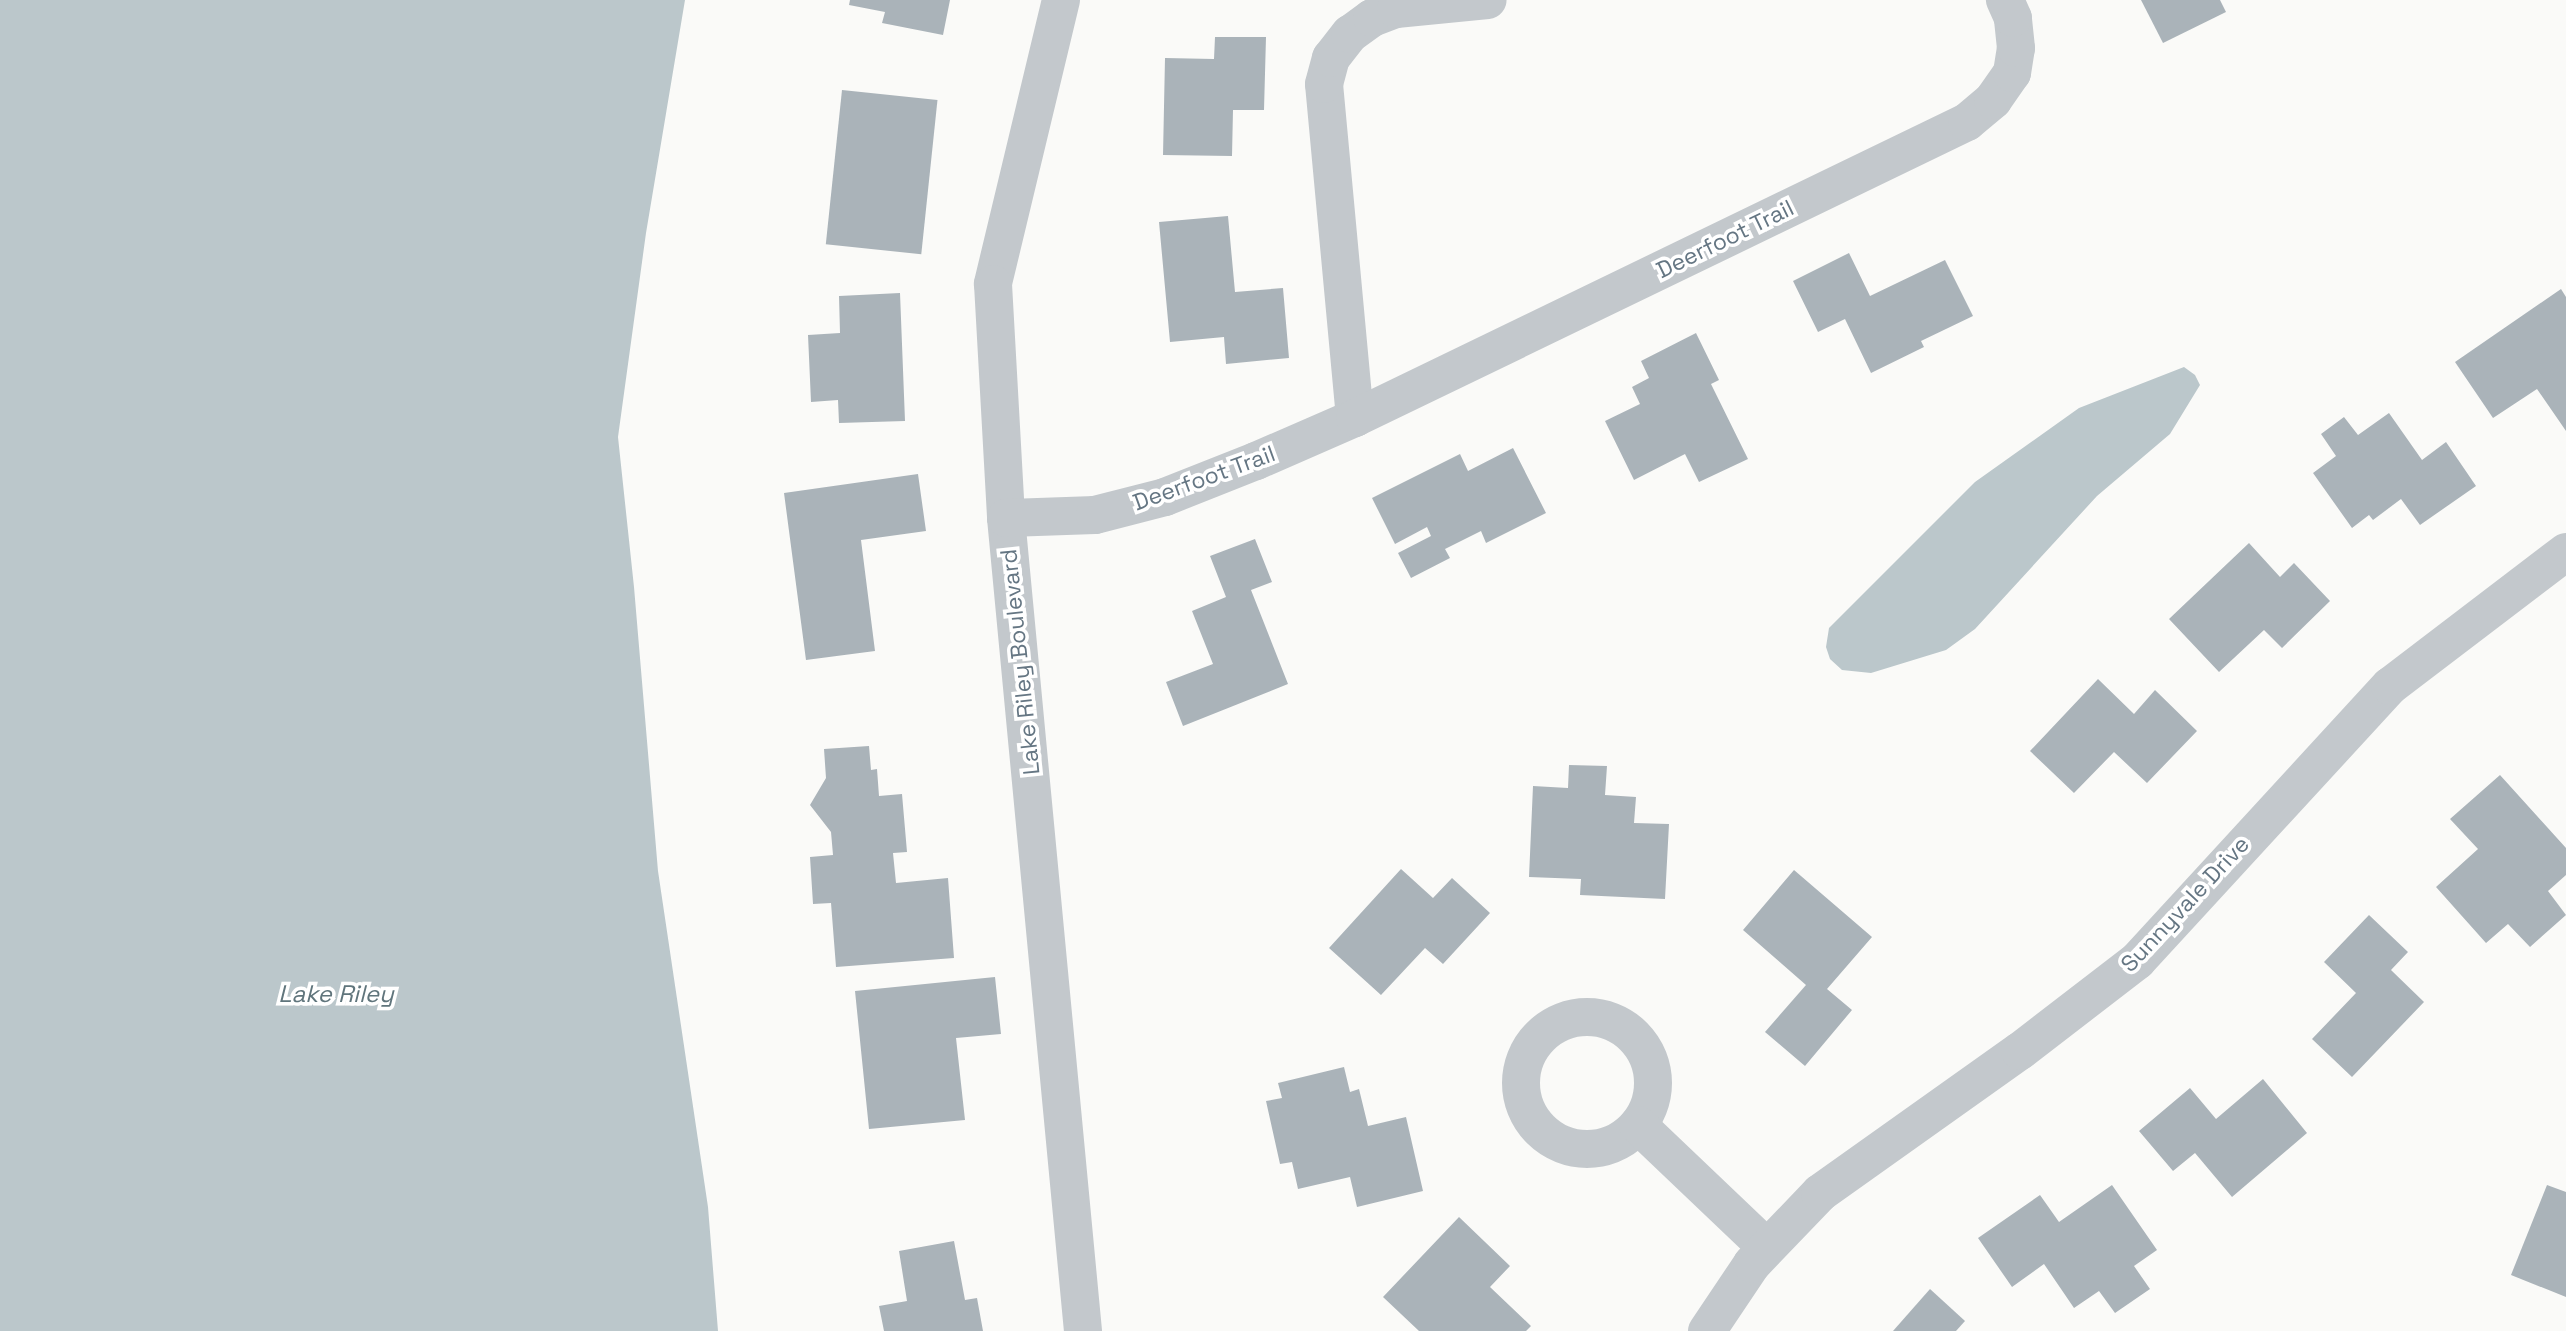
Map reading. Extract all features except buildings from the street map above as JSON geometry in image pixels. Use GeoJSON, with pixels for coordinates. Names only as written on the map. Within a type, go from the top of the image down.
{"type":"FeatureCollection","features":[{"type":"Feature","properties":{"kind":"street","name":"Lake Riley Boulevard"},"geometry":{"type":"LineString","coordinates":[[1061,0],[993,284],[1006,518],[1083,1331]]}},
{"type":"Feature","properties":{"kind":"street"},"geometry":{"type":"LineString","coordinates":[[1354,418],[1324,84],[1331,58],[1350,34],[1373,18],[1396,9],[1488,0]]}},
{"type":"Feature","properties":{"kind":"street","name":"Deerfoot Trail"},"geometry":{"type":"LineString","coordinates":[[1006,518],[1096,515],[1165,497],[1354,418],[1967,122],[1993,100],[2012,73],[2016,48],[2013,18],[2006,0]]}},
{"type":"Feature","properties":{"kind":"street","name":"Sunnyvale Drive"},"geometry":{"type":"LineString","coordinates":[[1707,1331],[1752,1265],[1820,1193],[2020,1051],[2137,961],[2390,686],[2566,552]]}},
{"type":"Feature","properties":{"kind":"street"},"geometry":{"type":"LineString","coordinates":[[1638,1125],[1767,1248]]}},
{"type":"Feature","properties":{"kind":"water","name":"Lake Riley"},"geometry":{"type":"Polygon","coordinates":[[[0,0],[685,0],[646,233],[618,437],[634,587],[658,871],[708,1207],[718,1331],[0,1331],[0,0]]]}},
{"type":"Feature","properties":{"kind":"water"},"geometry":{"type":"Polygon","coordinates":[[[2184,367],[2195,375],[2200,385],[2170,434],[2097,496],[1975,629],[1946,650],[1871,673],[1842,670],[1830,659],[1826,647],[1829,628],[1975,482],[2079,408],[2184,367]]]}}]}
